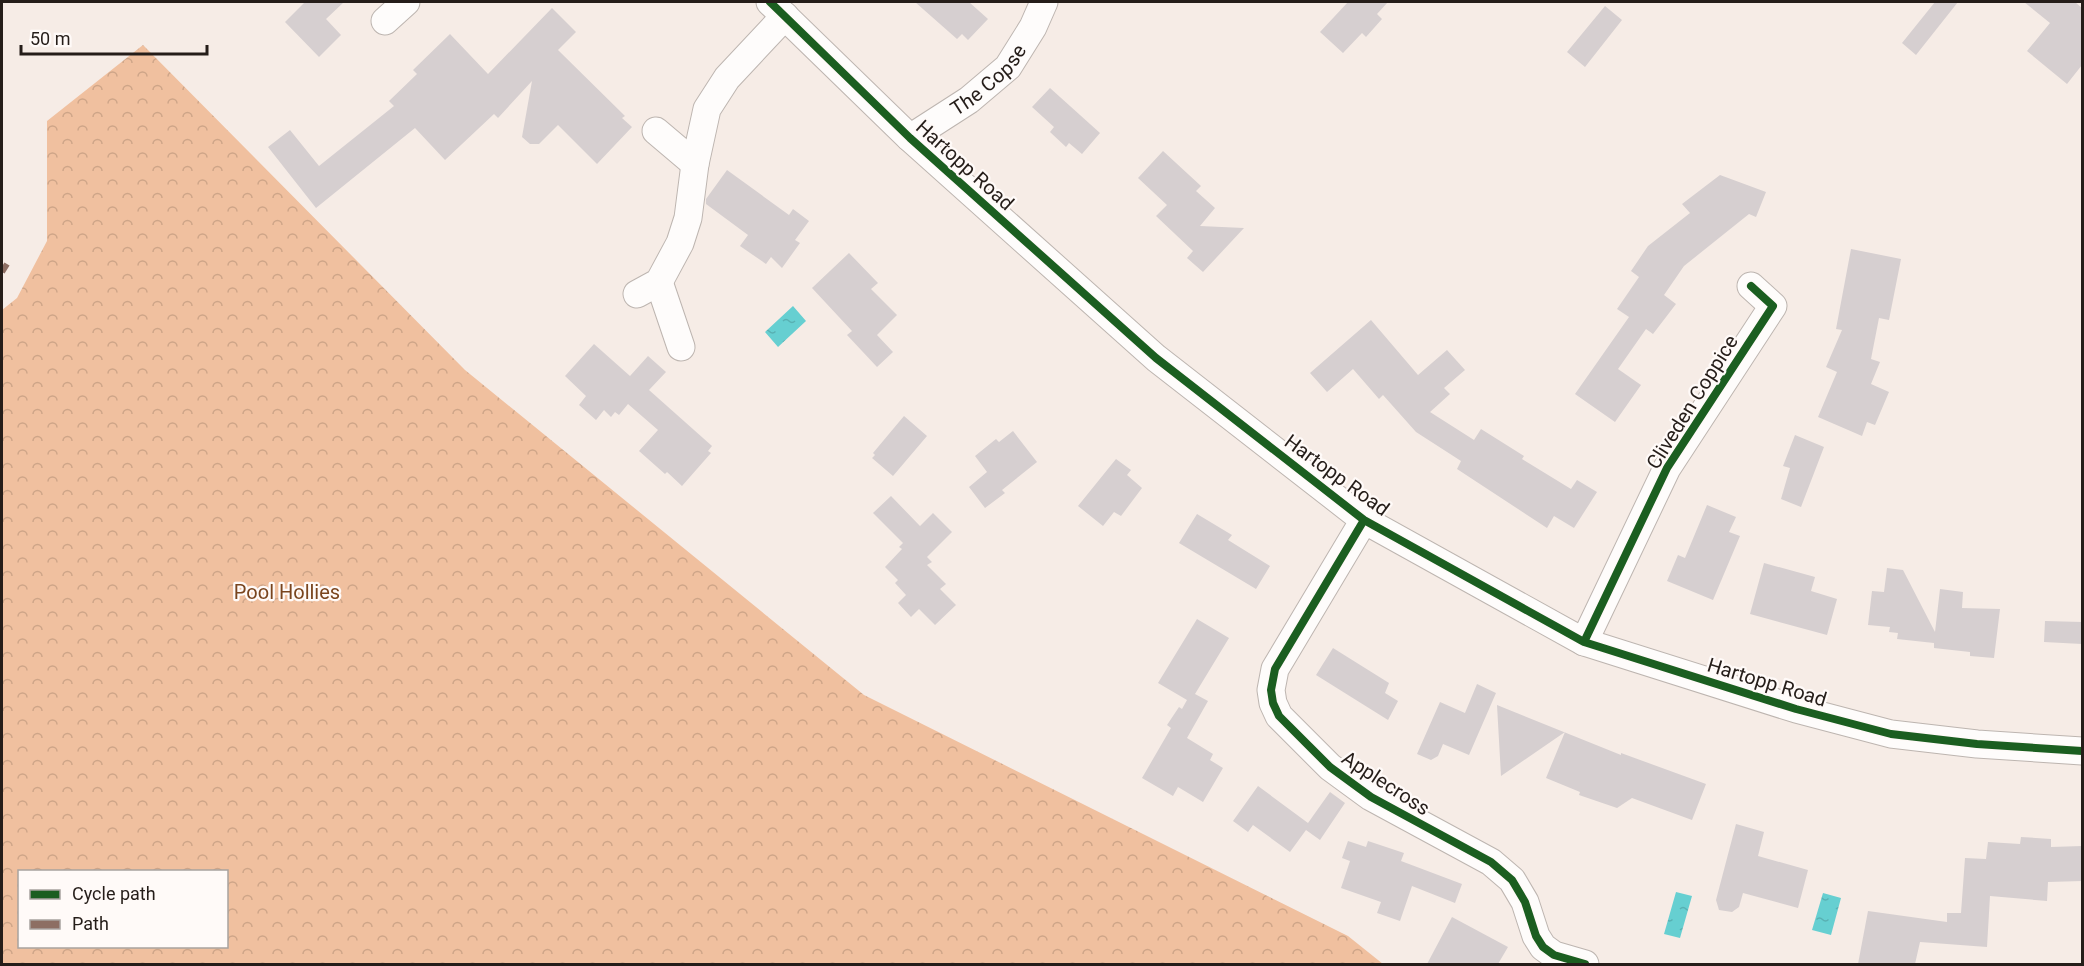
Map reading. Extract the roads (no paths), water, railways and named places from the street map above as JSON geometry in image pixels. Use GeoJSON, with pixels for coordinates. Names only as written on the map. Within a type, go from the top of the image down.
{"type":"FeatureCollection","features":[{"type":"Feature","properties":{"kind":"street"},"geometry":{"type":"LineString","coordinates":[[385,21],[406,2]]}},
{"type":"Feature","properties":{"kind":"street","name":"The Copse"},"geometry":{"type":"LineString","coordinates":[[910,138],[969,100],[1008,67],[1033,27],[1044,2]]}},
{"type":"Feature","properties":{"kind":"street"},"geometry":{"type":"LineString","coordinates":[[681,347],[648,288],[680,243],[688,218],[695,164],[707,109],[715,94],[778,9]]}},
{"type":"Feature","properties":{"kind":"street","name":"Hartopp Road"},"geometry":{"type":"LineString","coordinates":[[778,9],[910,138],[1156,358],[1364,520],[1584,642],[1796,709],[1891,734],[1977,744],[2082,752]]}},
{"type":"Feature","properties":{"kind":"street"},"geometry":{"type":"LineString","coordinates":[[656,131],[695,164]]}},
{"type":"Feature","properties":{"kind":"street","name":"Cliveden Coppice"},"geometry":{"type":"LineString","coordinates":[[1584,642],[1667,468],[1773,306],[1751,286]]}},
{"type":"Feature","properties":{"kind":"street","name":"Applecross"},"geometry":{"type":"LineString","coordinates":[[1364,520],[1275,669],[1271,690],[1276,710],[1279,716],[1330,767],[1363,791],[1425,828],[1491,862],[1512,880],[1525,902],[1536,936],[1543,947],[1554,955],[1585,964]]}},
{"type":"Feature","properties":{"kind":"water"},"geometry":{"type":"Polygon","coordinates":[[[793,306],[806,321],[778,347],[765,332],[793,306]]]}},
{"type":"Feature","properties":{"kind":"water"},"geometry":{"type":"Polygon","coordinates":[[[1676,892],[1692,896],[1680,938],[1664,934],[1676,892]]]}},
{"type":"Feature","properties":{"kind":"water"},"geometry":{"type":"Polygon","coordinates":[[[1823,893],[1841,898],[1831,935],[1812,930],[1823,893]]]}},
{"type":"Feature","properties":{"kind":"park label","name":"Pool Hollies"},"geometry":{"type":"Point","coordinates":[287,592]}}]}
